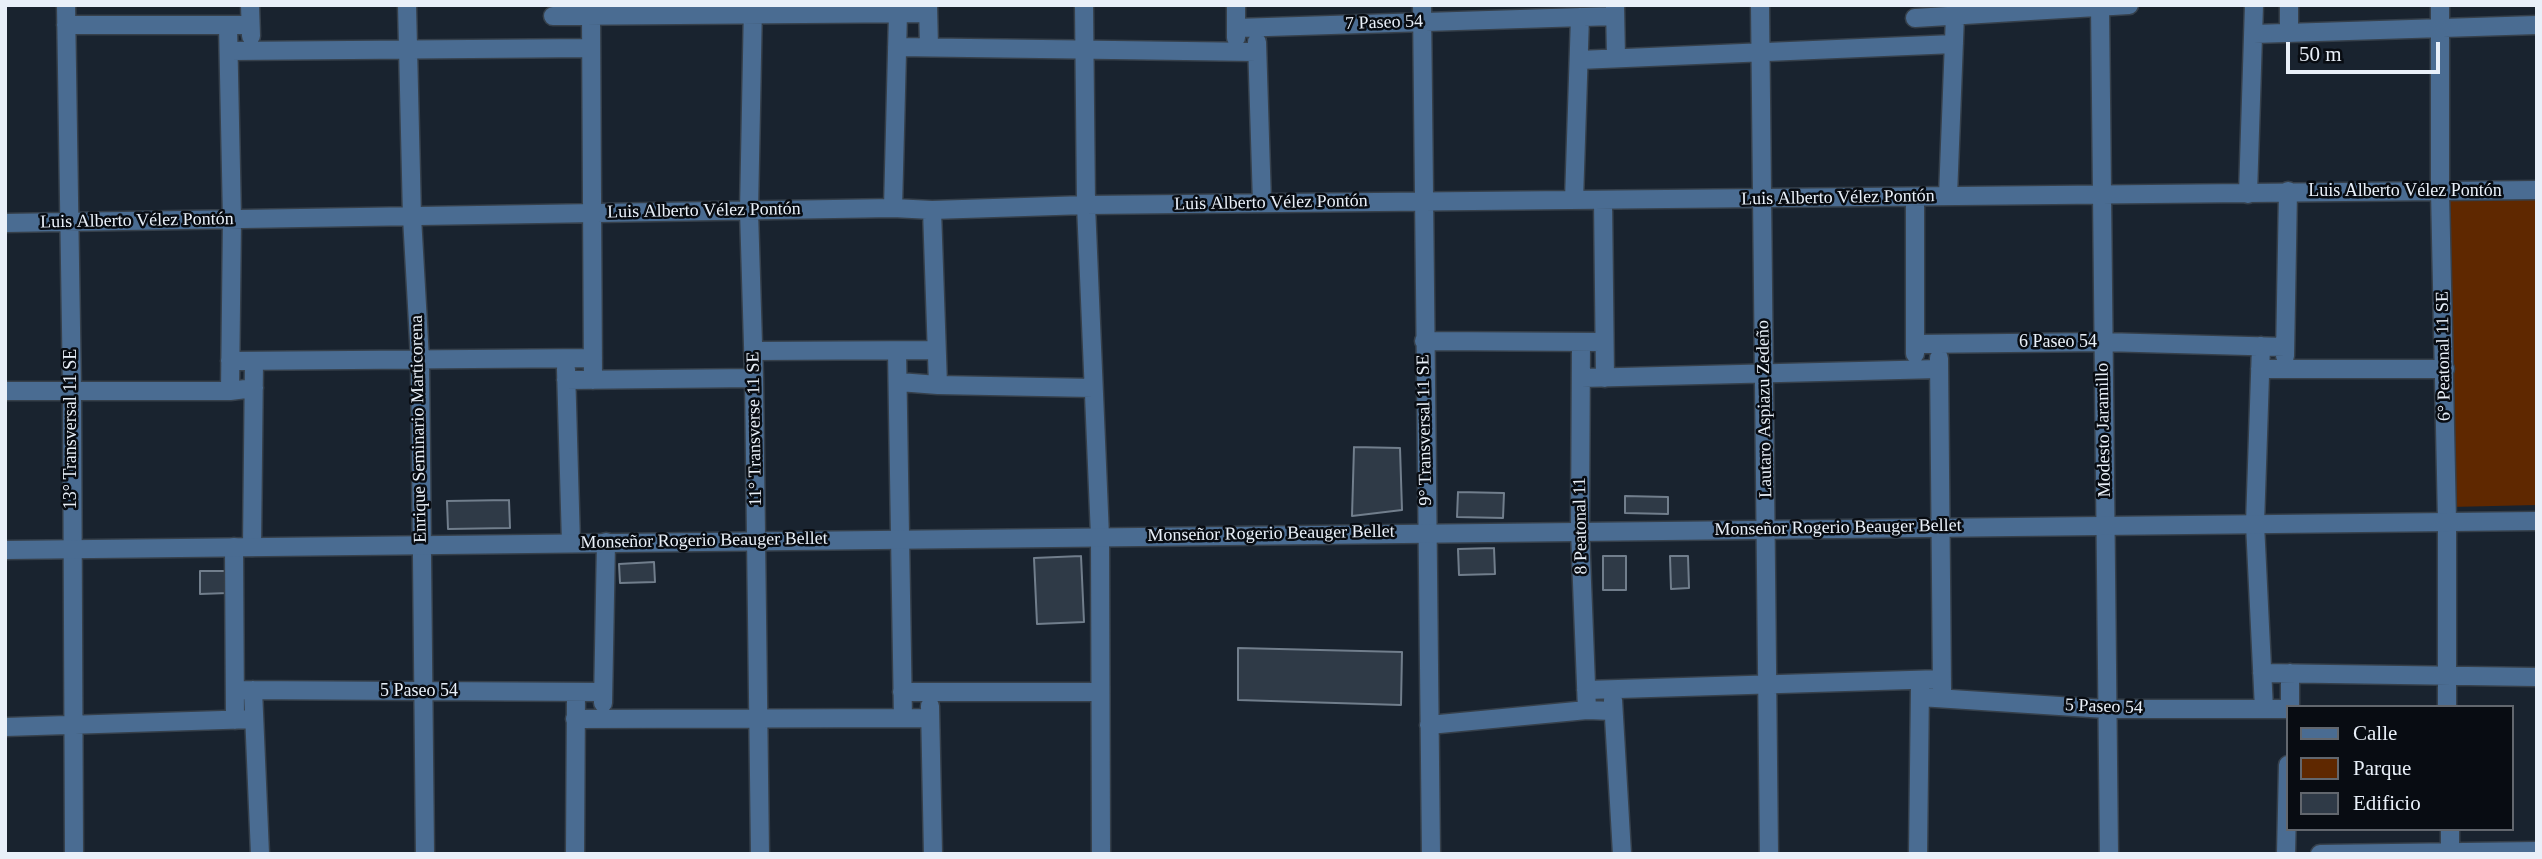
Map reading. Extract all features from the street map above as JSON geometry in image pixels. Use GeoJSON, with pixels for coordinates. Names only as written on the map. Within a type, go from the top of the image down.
{"type":"FeatureCollection","features":[{"type":"Feature","properties":{"kind":"street","name":"13° Transversal 11 SE"},"geometry":{"type":"LineString","coordinates":[[66,5],[72,392],[74,854]]}},
{"type":"Feature","properties":{"kind":"street"},"geometry":{"type":"LineString","coordinates":[[250,5],[251,50]]}},
{"type":"Feature","properties":{"kind":"street","name":"Enrique Seminario Marticorena"},"geometry":{"type":"LineString","coordinates":[[407,5],[412,217],[420,359],[425,854]]}},
{"type":"Feature","properties":{"kind":"street"},"geometry":{"type":"LineString","coordinates":[[1084,5],[1086,205],[1100,536],[1101,854]]}},
{"type":"Feature","properties":{"kind":"street"},"geometry":{"type":"LineString","coordinates":[[1236,5],[1236,52]]}},
{"type":"Feature","properties":{"kind":"street","name":"Lautaro Aspiazu Zedeño"},"geometry":{"type":"LineString","coordinates":[[1760,5],[1769,854]]}},
{"type":"Feature","properties":{"kind":"street"},"geometry":{"type":"LineString","coordinates":[[1913,46],[1915,12],[1955,15],[2129,5]]}},
{"type":"Feature","properties":{"kind":"street"},"geometry":{"type":"LineString","coordinates":[[2248,194],[2254,5]]}},
{"type":"Feature","properties":{"kind":"street"},"geometry":{"type":"LineString","coordinates":[[2289,5],[2289,33]]}},
{"type":"Feature","properties":{"kind":"street","name":"6° Peatonal 11 SE"},"geometry":{"type":"LineString","coordinates":[[2440,5],[2447,705]]}},
{"type":"Feature","properties":{"kind":"street","name":"Modesto Jaramillo"},"geometry":{"type":"LineString","coordinates":[[2100,6],[2109,854]]}},
{"type":"Feature","properties":{"kind":"street"},"geometry":{"type":"LineString","coordinates":[[554,48],[553,11],[590,16],[753,10],[898,13],[928,9],[929,47]]}},
{"type":"Feature","properties":{"kind":"street","name":"11° Transverse 11 SE"},"geometry":{"type":"LineString","coordinates":[[753,10],[749,211],[757,541],[760,854]]}},
{"type":"Feature","properties":{"kind":"street"},"geometry":{"type":"LineString","coordinates":[[1615,10],[1616,58]]}},
{"type":"Feature","properties":{"kind":"street","name":"7 Paseo 54"},"geometry":{"type":"LineString","coordinates":[[1236,28],[1422,14],[1580,17],[1615,10]]}},
{"type":"Feature","properties":{"kind":"street"},"geometry":{"type":"LineString","coordinates":[[893,208],[898,13]]}},
{"type":"Feature","properties":{"kind":"street","name":"9° Transversal 11 SE"},"geometry":{"type":"LineString","coordinates":[[1422,14],[1431,854]]}},
{"type":"Feature","properties":{"kind":"street"},"geometry":{"type":"LineString","coordinates":[[1948,196],[1955,15]]}},
{"type":"Feature","properties":{"kind":"street"},"geometry":{"type":"LineString","coordinates":[[590,16],[593,380]]}},
{"type":"Feature","properties":{"kind":"street"},"geometry":{"type":"LineString","coordinates":[[1574,200],[1580,17]]}},
{"type":"Feature","properties":{"kind":"street"},"geometry":{"type":"LineString","coordinates":[[66,25],[250,25]]}},
{"type":"Feature","properties":{"kind":"street"},"geometry":{"type":"LineString","coordinates":[[2253,34],[2439,26],[2537,25]]}},
{"type":"Feature","properties":{"kind":"street"},"geometry":{"type":"LineString","coordinates":[[228,26],[232,219],[230,391]]}},
{"type":"Feature","properties":{"kind":"street"},"geometry":{"type":"LineString","coordinates":[[1256,28],[1262,203]]}},
{"type":"Feature","properties":{"kind":"street"},"geometry":{"type":"LineString","coordinates":[[1579,60],[1954,44]]}},
{"type":"Feature","properties":{"kind":"street"},"geometry":{"type":"LineString","coordinates":[[897,47],[1257,52]]}},
{"type":"Feature","properties":{"kind":"street"},"geometry":{"type":"LineString","coordinates":[[230,51],[591,48]]}},
{"type":"Feature","properties":{"kind":"street","name":"Luis Alberto Vélez Pontón"},"geometry":{"type":"LineString","coordinates":[[5,223],[893,208],[932,210],[1086,205],[2537,190]]}},
{"type":"Feature","properties":{"kind":"street"},"geometry":{"type":"LineString","coordinates":[[2284,368],[2288,191]]}},
{"type":"Feature","properties":{"kind":"street"},"geometry":{"type":"LineString","coordinates":[[1915,197],[1916,370]]}},
{"type":"Feature","properties":{"kind":"street"},"geometry":{"type":"LineString","coordinates":[[1603,200],[1605,378]]}},
{"type":"Feature","properties":{"kind":"street"},"geometry":{"type":"LineString","coordinates":[[932,210],[937,385]]}},
{"type":"Feature","properties":{"kind":"street"},"geometry":{"type":"LineString","coordinates":[[1424,341],[1604,342]]}},
{"type":"Feature","properties":{"kind":"street","name":"8 Peatonal 11"},"geometry":{"type":"LineString","coordinates":[[1581,342],[1580,531],[1587,710]]}},
{"type":"Feature","properties":{"kind":"street","name":"6 Paseo 54"},"geometry":{"type":"LineString","coordinates":[[1915,344],[2103,342],[2285,347]]}},
{"type":"Feature","properties":{"kind":"street"},"geometry":{"type":"LineString","coordinates":[[1939,344],[1942,698]]}},
{"type":"Feature","properties":{"kind":"street"},"geometry":{"type":"LineString","coordinates":[[2261,346],[2255,524],[2264,709]]}},
{"type":"Feature","properties":{"kind":"street"},"geometry":{"type":"LineString","coordinates":[[753,351],[936,351]]}},
{"type":"Feature","properties":{"kind":"street"},"geometry":{"type":"LineString","coordinates":[[897,351],[903,718]]}},
{"type":"Feature","properties":{"kind":"street"},"geometry":{"type":"LineString","coordinates":[[566,358],[571,543]]}},
{"type":"Feature","properties":{"kind":"street"},"geometry":{"type":"LineString","coordinates":[[230,361],[593,358]]}},
{"type":"Feature","properties":{"kind":"street"},"geometry":{"type":"LineString","coordinates":[[235,720],[254,360]]}},
{"type":"Feature","properties":{"kind":"street"},"geometry":{"type":"LineString","coordinates":[[1581,378],[1939,369]]}},
{"type":"Feature","properties":{"kind":"street"},"geometry":{"type":"LineString","coordinates":[[2260,369],[2445,369]]}},
{"type":"Feature","properties":{"kind":"street"},"geometry":{"type":"LineString","coordinates":[[566,380],[754,378]]}},
{"type":"Feature","properties":{"kind":"street"},"geometry":{"type":"LineString","coordinates":[[899,382],[1093,388]]}},
{"type":"Feature","properties":{"kind":"street"},"geometry":{"type":"LineString","coordinates":[[5,391],[230,391],[254,388]]}},
{"type":"Feature","properties":{"kind":"street","name":"Monseñor Rogerio Beauger Bellet"},"geometry":{"type":"LineString","coordinates":[[5,550],[2537,521]]}},
{"type":"Feature","properties":{"kind":"street"},"geometry":{"type":"LineString","coordinates":[[603,719],[606,542]]}},
{"type":"Feature","properties":{"kind":"street"},"geometry":{"type":"LineString","coordinates":[[2262,673],[2537,677]]}},
{"type":"Feature","properties":{"kind":"street"},"geometry":{"type":"LineString","coordinates":[[2289,705],[2290,673]]}},
{"type":"Feature","properties":{"kind":"street"},"geometry":{"type":"LineString","coordinates":[[1919,854],[1920,679]]}},
{"type":"Feature","properties":{"kind":"street"},"geometry":{"type":"LineString","coordinates":[[1586,690],[1942,679]]}},
{"type":"Feature","properties":{"kind":"street","name":"5 Paseo 54"},"geometry":{"type":"LineString","coordinates":[[235,690],[603,692]]}},
{"type":"Feature","properties":{"kind":"street"},"geometry":{"type":"LineString","coordinates":[[253,690],[260,854]]}},
{"type":"Feature","properties":{"kind":"street"},"geometry":{"type":"LineString","coordinates":[[1613,690],[1622,854]]}},
{"type":"Feature","properties":{"kind":"street"},"geometry":{"type":"LineString","coordinates":[[575,854],[576,692]]}},
{"type":"Feature","properties":{"kind":"street"},"geometry":{"type":"LineString","coordinates":[[902,692],[1100,692]]}},
{"type":"Feature","properties":{"kind":"street"},"geometry":{"type":"LineString","coordinates":[[930,692],[933,854]]}},
{"type":"Feature","properties":{"kind":"street","name":"5 Paseo 54"},"geometry":{"type":"LineString","coordinates":[[1920,697],[2106,709],[2286,708]]}},
{"type":"Feature","properties":{"kind":"street"},"geometry":{"type":"LineString","coordinates":[[1429,725],[1587,710],[1613,711]]}},
{"type":"Feature","properties":{"kind":"street"},"geometry":{"type":"LineString","coordinates":[[575,719],[930,718]]}},
{"type":"Feature","properties":{"kind":"street"},"geometry":{"type":"LineString","coordinates":[[5,727],[254,719]]}},
{"type":"Feature","properties":{"kind":"street"},"geometry":{"type":"LineString","coordinates":[[2286,854],[2287,831]]}},
{"type":"Feature","properties":{"kind":"street"},"geometry":{"type":"LineString","coordinates":[[2450,831],[2450,853]]}},
{"type":"Feature","properties":{"kind":"street"},"geometry":{"type":"LineString","coordinates":[[2320,854],[2537,851]]}},
{"type":"Feature","properties":{"kind":"green space"},"geometry":{"type":"Polygon","coordinates":[[[2537,198],[2537,505],[2450,507],[2444,200],[2537,198]]]}},
{"type":"Feature","properties":{"kind":"building"},"geometry":{"type":"Polygon","coordinates":[[[1354,447],[1400,448],[1402,510],[1352,516],[1354,447]]]}},
{"type":"Feature","properties":{"kind":"building"},"geometry":{"type":"Polygon","coordinates":[[[1458,492],[1504,493],[1503,518],[1457,517],[1458,492]]]}},
{"type":"Feature","properties":{"kind":"building"},"geometry":{"type":"Polygon","coordinates":[[[1625,496],[1668,497],[1668,514],[1625,513],[1625,496]]]}},
{"type":"Feature","properties":{"kind":"building"},"geometry":{"type":"Polygon","coordinates":[[[509,500],[510,528],[448,529],[447,501],[509,500]]]}},
{"type":"Feature","properties":{"kind":"building"},"geometry":{"type":"Polygon","coordinates":[[[1494,548],[1495,574],[1459,575],[1458,549],[1494,548]]]}},
{"type":"Feature","properties":{"kind":"building"},"geometry":{"type":"Polygon","coordinates":[[[1081,556],[1084,622],[1037,624],[1034,558],[1081,556]]]}},
{"type":"Feature","properties":{"kind":"building"},"geometry":{"type":"Polygon","coordinates":[[[1603,556],[1626,556],[1626,590],[1603,590],[1603,556]]]}},
{"type":"Feature","properties":{"kind":"building"},"geometry":{"type":"Polygon","coordinates":[[[1670,556],[1688,556],[1689,588],[1671,589],[1670,556]]]}},
{"type":"Feature","properties":{"kind":"building"},"geometry":{"type":"Polygon","coordinates":[[[654,562],[655,582],[620,583],[619,564],[654,562]]]}},
{"type":"Feature","properties":{"kind":"building"},"geometry":{"type":"Polygon","coordinates":[[[200,571],[227,571],[228,593],[200,594],[200,571]]]}},
{"type":"Feature","properties":{"kind":"building"},"geometry":{"type":"Polygon","coordinates":[[[1238,648],[1402,652],[1401,705],[1238,700],[1238,648]]]}}]}
